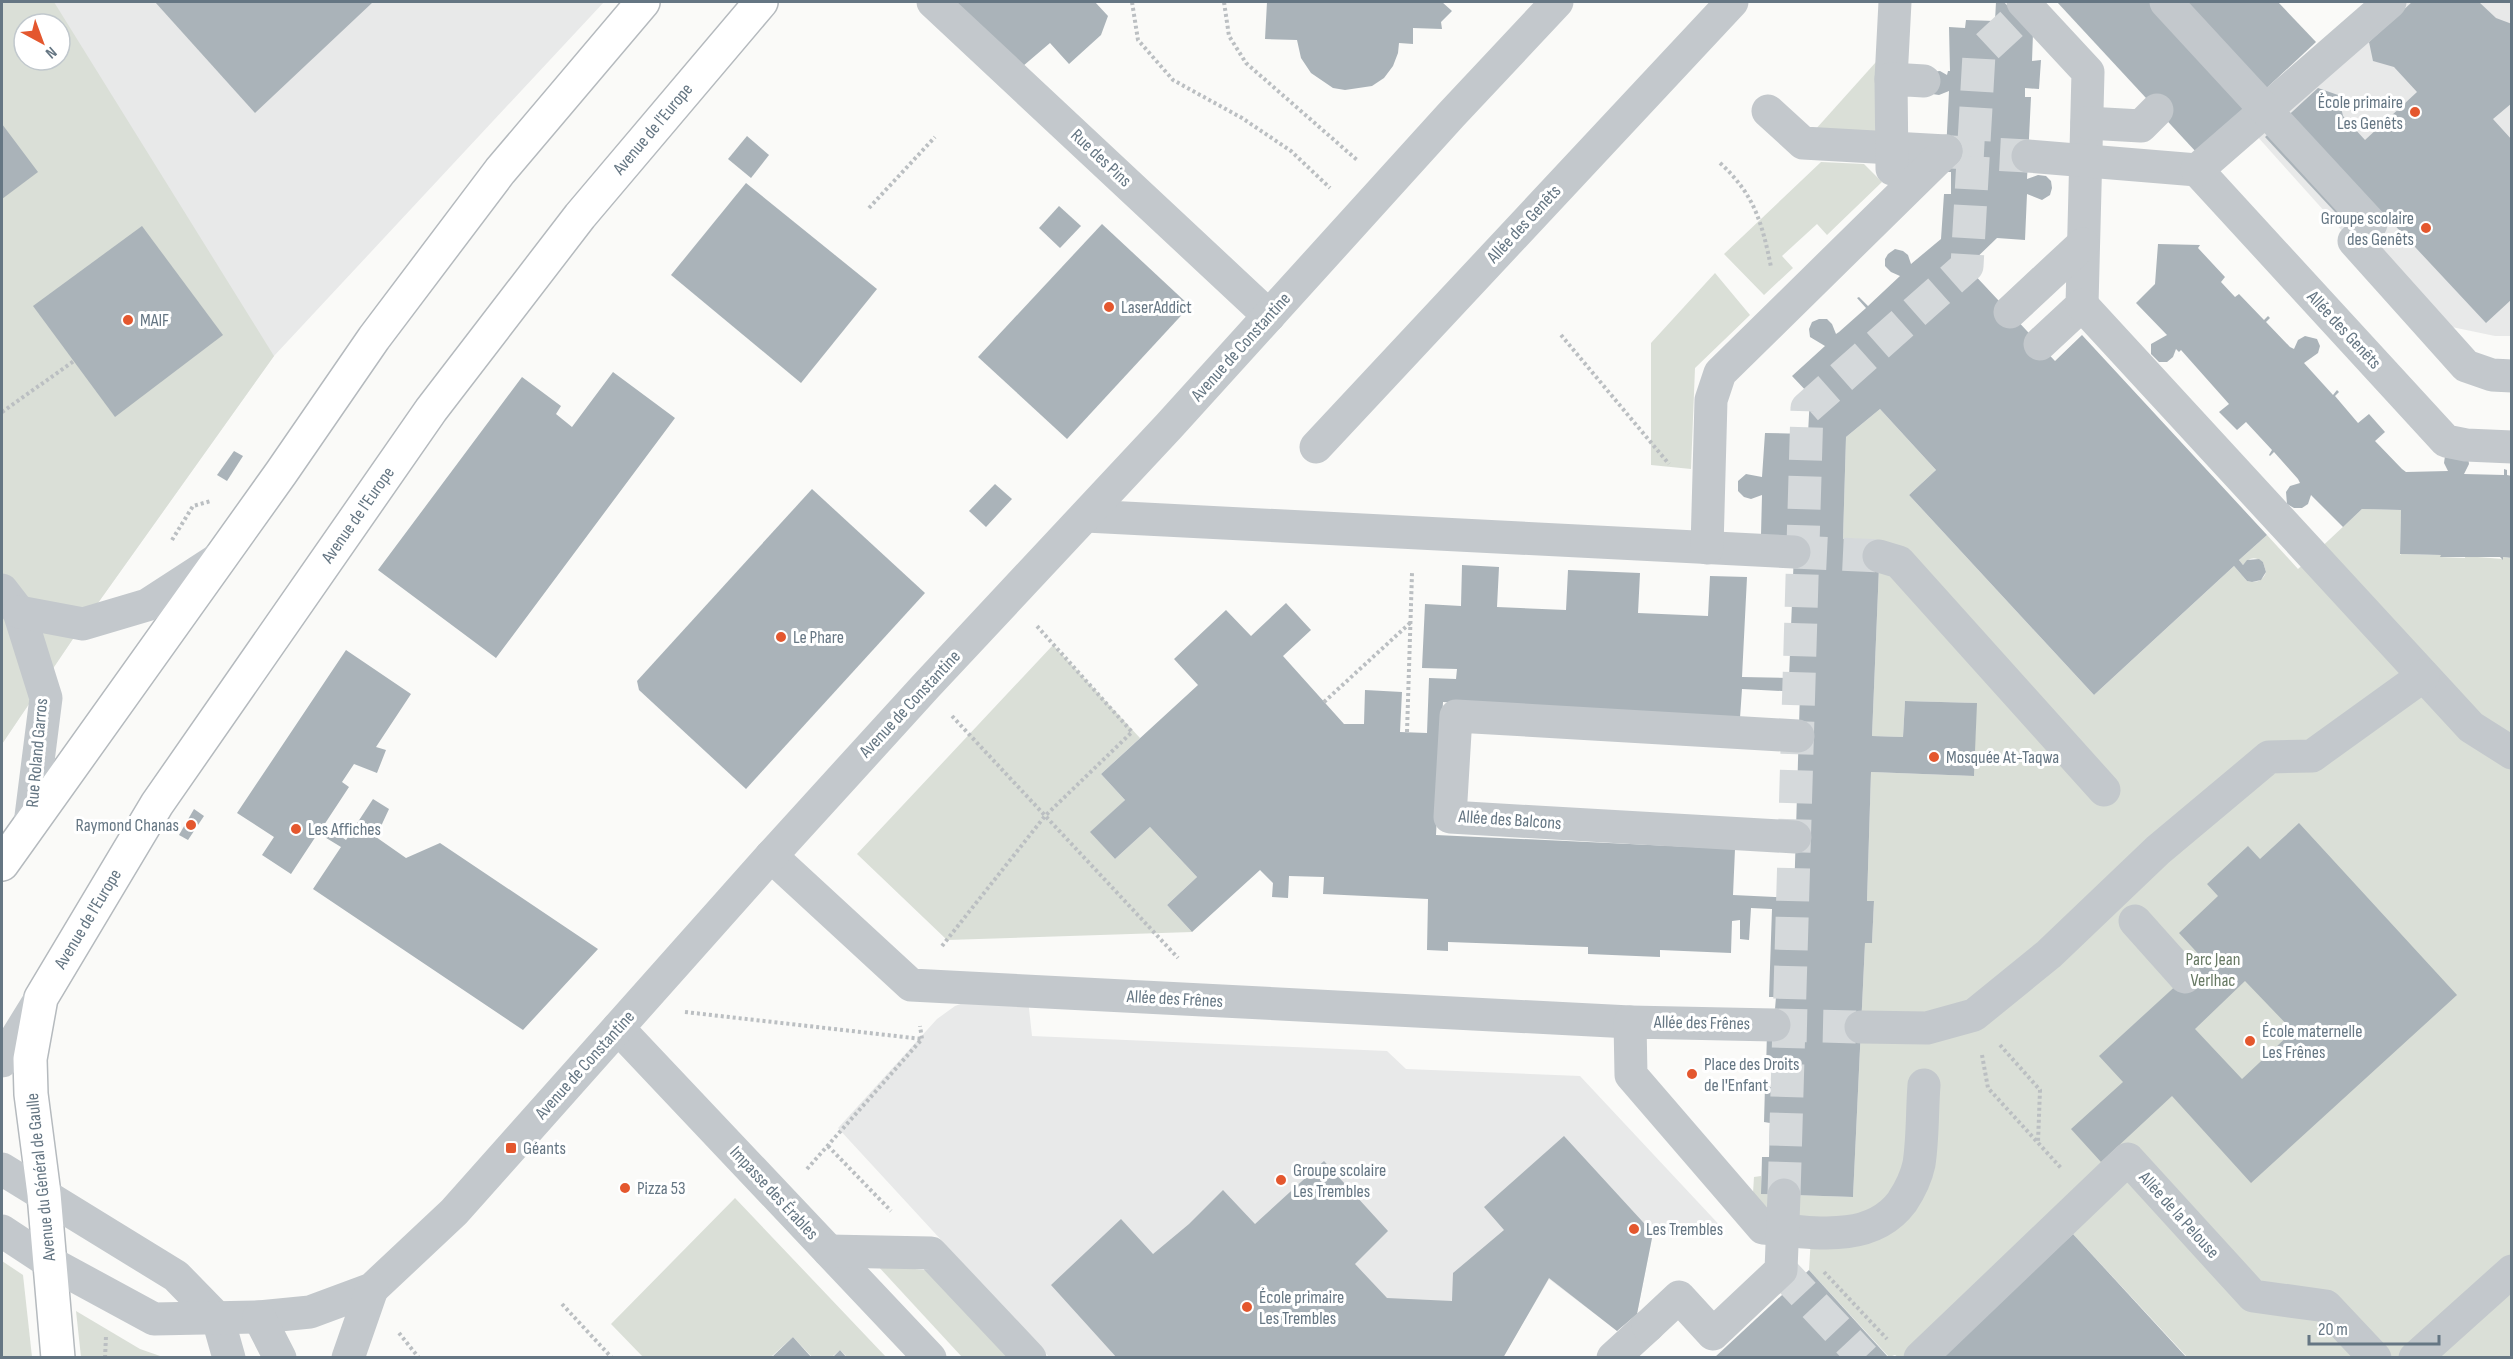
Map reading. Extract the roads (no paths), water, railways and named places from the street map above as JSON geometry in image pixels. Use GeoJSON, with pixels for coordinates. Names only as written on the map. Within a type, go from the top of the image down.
{"type":"FeatureCollection","features":[{"type":"Feature","properties":{"kind":"main road"},"geometry":{"type":"LineString","coordinates":[[2,864],[374,338],[500,171],[643,2]]}},
{"type":"Feature","properties":{"kind":"main road","name":"Avenue de l'Europe"},"geometry":{"type":"LineString","coordinates":[[41,998],[157,804],[431,410],[580,216],[761,2]]}},
{"type":"Feature","properties":{"kind":"main road","name":"Avenue du Général de Gaulle"},"geometry":{"type":"LineString","coordinates":[[41,998],[30,1059],[58,1358]]}},
{"type":"Feature","properties":{"kind":"street","name":"Rue des Pins"},"geometry":{"type":"LineString","coordinates":[[933,2],[1269,316]]}},
{"type":"Feature","properties":{"kind":"street","name":"Avenue de Constantine"},"geometry":{"type":"LineString","coordinates":[[2,1231],[49,1262],[154,1319],[218,1319],[310,1312],[372,1289],[454,1212],[925,687],[1086,516],[1557,2]]}},
{"type":"Feature","properties":{"kind":"street","name":"Allée des Genêts"},"geometry":{"type":"LineString","coordinates":[[1316,447],[1732,2]]}},
{"type":"Feature","properties":{"kind":"street"},"geometry":{"type":"LineString","coordinates":[[1890,207],[1893,148],[1891,79],[1895,2]]}},
{"type":"Feature","properties":{"kind":"street"},"geometry":{"type":"LineString","coordinates":[[2023,2],[2088,72],[2082,305],[2470,727],[2511,753]]}},
{"type":"Feature","properties":{"kind":"street"},"geometry":{"type":"LineString","coordinates":[[2166,2],[2371,224],[2354,240],[2466,366],[2492,375],[2511,376]]}},
{"type":"Feature","properties":{"kind":"street"},"geometry":{"type":"LineString","coordinates":[[2028,156],[2197,170],[2390,2]]}},
{"type":"Feature","properties":{"kind":"street"},"geometry":{"type":"LineString","coordinates":[[1891,79],[1924,81]]}},
{"type":"Feature","properties":{"kind":"street"},"geometry":{"type":"LineString","coordinates":[[2087,123],[2141,126],[2157,110]]}},
{"type":"Feature","properties":{"kind":"street"},"geometry":{"type":"LineString","coordinates":[[1707,548],[1711,400],[1720,373],[1946,152],[1803,143],[1768,111]]}},
{"type":"Feature","properties":{"kind":"street","name":"Allée des Genêts"},"geometry":{"type":"LineString","coordinates":[[2197,170],[2446,441],[2466,446],[2511,447]]}},
{"type":"Feature","properties":{"kind":"street"},"geometry":{"type":"LineString","coordinates":[[2010,312],[2083,244]]}},
{"type":"Feature","properties":{"kind":"street"},"geometry":{"type":"LineString","coordinates":[[2040,344],[2082,305]]}},
{"type":"Feature","properties":{"kind":"street"},"geometry":{"type":"LineString","coordinates":[[1086,516],[1794,552]]}},
{"type":"Feature","properties":{"kind":"street"},"geometry":{"type":"LineString","coordinates":[[1880,556],[1899,562],[2104,790]]}},
{"type":"Feature","properties":{"kind":"street","name":"Rue Roland Garros"},"geometry":{"type":"LineString","coordinates":[[10,601],[83,624],[147,605],[221,557]]}},
{"type":"Feature","properties":{"kind":"street","name":"Rue Roland Garros"},"geometry":{"type":"LineString","coordinates":[[10,601],[46,698],[30,824]]}},
{"type":"Feature","properties":{"kind":"street"},"geometry":{"type":"LineString","coordinates":[[1861,1027],[1927,1028],[1974,1015],[2049,954],[2158,850],[2269,757],[2312,756],[2423,676]]}},
{"type":"Feature","properties":{"kind":"street","name":"Allée des Balcons"},"geometry":{"type":"LineString","coordinates":[[1796,837],[1450,818],[1456,716],[1798,736]]}},
{"type":"Feature","properties":{"kind":"street","name":"Allée des Frênes"},"geometry":{"type":"LineString","coordinates":[[771,856],[911,985],[1630,1022],[1774,1025]]}},
{"type":"Feature","properties":{"kind":"street"},"geometry":{"type":"LineString","coordinates":[[2135,921],[2185,977]]}},
{"type":"Feature","properties":{"kind":"street","name":"Avenue de l'Europe"},"geometry":{"type":"LineString","coordinates":[[2,1062],[41,998]]}},
{"type":"Feature","properties":{"kind":"street","name":"Impasse des Érables"},"geometry":{"type":"LineString","coordinates":[[627,1018],[780,1199],[930,1358]]}},
{"type":"Feature","properties":{"kind":"street","name":"Allée des Frênes"},"geometry":{"type":"LineString","coordinates":[[1630,1022],[1632,1075],[1763,1228],[1825,1233],[1862,1229],[1878,1223],[1895,1211],[1911,1190],[1918,1165],[1924,1085]]}},
{"type":"Feature","properties":{"kind":"street","name":"Allée de la Pelouse"},"geometry":{"type":"LineString","coordinates":[[1920,1358],[2128,1159],[2253,1296],[2326,1306],[2376,1358]]}},
{"type":"Feature","properties":{"kind":"street"},"geometry":{"type":"LineString","coordinates":[[2,1168],[176,1276],[218,1319],[229,1358]]}},
{"type":"Feature","properties":{"kind":"street"},"geometry":{"type":"LineString","coordinates":[[1613,1358],[1679,1297],[1713,1334],[1781,1270],[1784,1195]]}},
{"type":"Feature","properties":{"kind":"street"},"geometry":{"type":"LineString","coordinates":[[829,1251],[931,1253],[1030,1358]]}},
{"type":"Feature","properties":{"kind":"street"},"geometry":{"type":"LineString","coordinates":[[2415,1358],[2511,1271]]}},
{"type":"Feature","properties":{"kind":"street"},"geometry":{"type":"LineString","coordinates":[[348,1358],[372,1289]]}},
{"type":"Feature","properties":{"kind":"street"},"geometry":{"type":"LineString","coordinates":[[259,1317],[280,1358]]}},
{"type":"Feature","properties":{"kind":"tunnel"},"geometry":{"type":"LineString","coordinates":[[1784,1195],[1807,408],[1967,266],[1979,54],[2035,2]]}},
{"type":"Feature","properties":{"kind":"tunnel"},"geometry":{"type":"LineString","coordinates":[[1951,152],[2028,156]]}},
{"type":"Feature","properties":{"kind":"tunnel"},"geometry":{"type":"LineString","coordinates":[[1794,552],[1879,556]]}},
{"type":"Feature","properties":{"kind":"tunnel"},"geometry":{"type":"LineString","coordinates":[[1774,1025],[1861,1027]]}},
{"type":"Feature","properties":{"kind":"tunnel"},"geometry":{"type":"LineString","coordinates":[[1781,1270],[1864,1358]]}},
{"type":"Feature","properties":{"kind":"place","name":"École primaire Les Genêts"},"geometry":{"type":"Point","coordinates":[2415,112]}},
{"type":"Feature","properties":{"kind":"place","name":"Groupe scolaire des Genêts"},"geometry":{"type":"Point","coordinates":[2426,228]}},
{"type":"Feature","properties":{"kind":"place","name":"LaserAddict"},"geometry":{"type":"Point","coordinates":[1109,307]}},
{"type":"Feature","properties":{"kind":"place","name":"MAIF"},"geometry":{"type":"Point","coordinates":[128,320]}},
{"type":"Feature","properties":{"kind":"place","name":"Le Phare"},"geometry":{"type":"Point","coordinates":[781,637]}},
{"type":"Feature","properties":{"kind":"place","name":"Mosquée At-Taqwa"},"geometry":{"type":"Point","coordinates":[1934,757]}},
{"type":"Feature","properties":{"kind":"place","name":"Raymond Chanas"},"geometry":{"type":"Point","coordinates":[191,825]}},
{"type":"Feature","properties":{"kind":"place","name":"Les Affiches"},"geometry":{"type":"Point","coordinates":[296,829]}},
{"type":"Feature","properties":{"kind":"place","name":"École maternelle Les Frênes"},"geometry":{"type":"Point","coordinates":[2250,1041]}},
{"type":"Feature","properties":{"kind":"place","name":"Place des Droits de l'Enfant"},"geometry":{"type":"Point","coordinates":[1692,1074]}},
{"type":"Feature","properties":{"kind":"place","name":"Géants"},"geometry":{"type":"Point","coordinates":[511,1148]}},
{"type":"Feature","properties":{"kind":"place","name":"Groupe scolaire Les Trembles"},"geometry":{"type":"Point","coordinates":[1281,1180]}},
{"type":"Feature","properties":{"kind":"place","name":"Pizza 53"},"geometry":{"type":"Point","coordinates":[625,1188]}},
{"type":"Feature","properties":{"kind":"place","name":"Les Trembles"},"geometry":{"type":"Point","coordinates":[1634,1229]}},
{"type":"Feature","properties":{"kind":"place","name":"École primaire Les Trembles"},"geometry":{"type":"Point","coordinates":[1247,1307]}},
{"type":"Feature","properties":{"kind":"park label","name":"Parc Jean Verlhac"},"geometry":{"type":"Point","coordinates":[2213,969]}}]}
